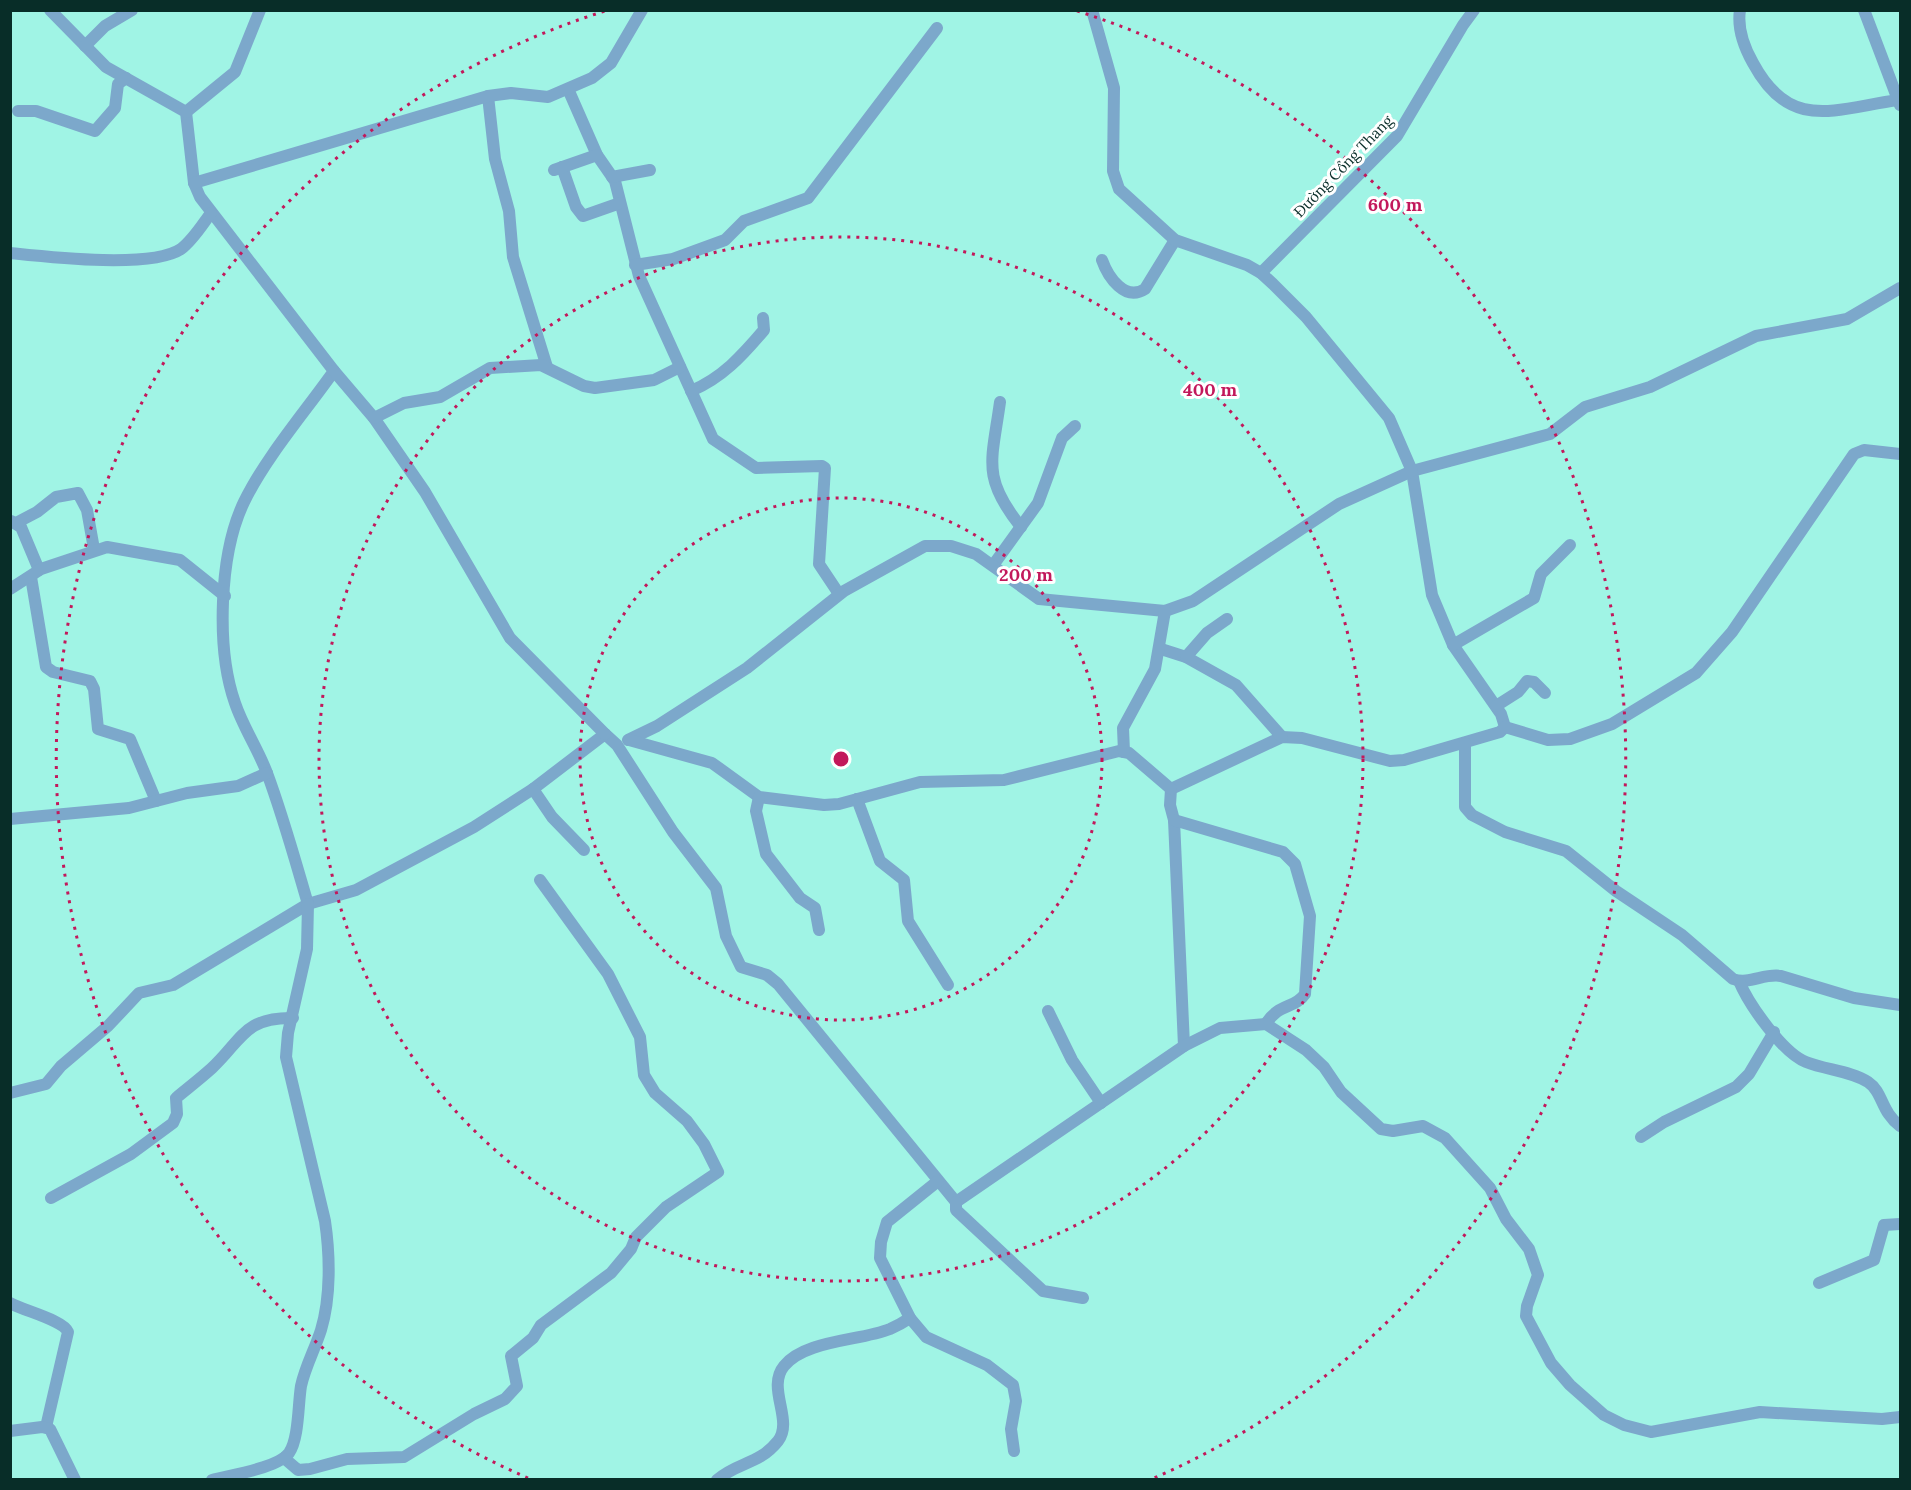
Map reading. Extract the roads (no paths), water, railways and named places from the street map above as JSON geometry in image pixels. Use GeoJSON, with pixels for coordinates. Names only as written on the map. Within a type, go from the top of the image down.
{"type":"FeatureCollection","features":[{"type":"Feature","properties":{"kind":"street"},"geometry":{"type":"LineString","coordinates":[[50,10],[105,67],[186,112]]}},
{"type":"Feature","properties":{"kind":"street"},"geometry":{"type":"LineString","coordinates":[[85,46],[105,26],[132,10]]}},
{"type":"Feature","properties":{"kind":"street"},"geometry":{"type":"LineString","coordinates":[[186,112],[235,72],[260,10]]}},
{"type":"Feature","properties":{"kind":"street"},"geometry":{"type":"LineString","coordinates":[[194,183],[488,96],[511,93],[543,98],[568,89],[605,69],[642,10]]}},
{"type":"Feature","properties":{"kind":"street"},"geometry":{"type":"LineString","coordinates":[[1092,10],[1114,88],[1115,183],[1123,195],[1175,240],[1261,273],[1306,317],[1361,388],[1389,418],[1412,471],[1432,595],[1454,645],[1496,706],[1505,727],[1548,740],[1570,739],[1611,724],[1696,673],[1732,632],[1854,454],[1864,450],[1900,454]]}},
{"type":"Feature","properties":{"kind":"street","name":"Đường Cổng Thang"},"geometry":{"type":"LineString","coordinates":[[1261,273],[1397,136],[1474,10]]}},
{"type":"Feature","properties":{"kind":"street"},"geometry":{"type":"LineString","coordinates":[[1740,10],[1741,36],[1761,78],[1790,106],[1807,112],[1899,102],[1895,74],[1864,10]]}},
{"type":"Feature","properties":{"kind":"street"},"geometry":{"type":"LineString","coordinates":[[635,265],[669,261],[725,240],[744,220],[808,198],[937,28]]}},
{"type":"Feature","properties":{"kind":"street"},"geometry":{"type":"LineString","coordinates":[[18,111],[36,111],[95,131],[115,108],[116,89],[119,82],[126,78]]}},
{"type":"Feature","properties":{"kind":"street"},"geometry":{"type":"LineString","coordinates":[[568,89],[597,155],[612,177],[621,203],[635,265],[713,439],[751,467],[822,466],[825,468],[819,564],[839,594]]}},
{"type":"Feature","properties":{"kind":"street"},"geometry":{"type":"LineString","coordinates":[[488,96],[495,159],[509,211],[513,257],[547,367]]}},
{"type":"Feature","properties":{"kind":"street"},"geometry":{"type":"LineString","coordinates":[[186,112],[194,183],[211,213],[334,371],[374,418],[425,492],[510,638],[605,734],[622,743],[712,763],[759,797],[824,805],[857,799],[920,782],[1004,780],[1113,752],[1124,752],[1171,789]]}},
{"type":"Feature","properties":{"kind":"street"},"geometry":{"type":"LineString","coordinates":[[597,155],[558,168],[576,207],[584,216],[621,203]]}},
{"type":"Feature","properties":{"kind":"street"},"geometry":{"type":"LineString","coordinates":[[612,177],[650,170]]}},
{"type":"Feature","properties":{"kind":"street"},"geometry":{"type":"LineString","coordinates":[[10,254],[117,260],[160,256],[182,248],[211,213]]}},
{"type":"Feature","properties":{"kind":"street"},"geometry":{"type":"LineString","coordinates":[[1102,260],[1113,282],[1126,290],[1141,292],[1175,240]]}},
{"type":"Feature","properties":{"kind":"street"},"geometry":{"type":"LineString","coordinates":[[622,743],[657,726],[747,668],[839,594],[925,546],[961,548],[994,564],[1039,599],[1165,611],[1192,601],[1339,504],[1412,471],[1550,434],[1585,407],[1650,387],[1756,336],[1847,319],[1900,288]]}},
{"type":"Feature","properties":{"kind":"street"},"geometry":{"type":"LineString","coordinates":[[691,391],[717,378],[735,363],[764,330],[763,318]]}},
{"type":"Feature","properties":{"kind":"street"},"geometry":{"type":"LineString","coordinates":[[374,418],[400,405],[440,396],[485,369],[534,365],[547,367],[584,386],[595,388],[654,380],[680,367]]}},
{"type":"Feature","properties":{"kind":"street"},"geometry":{"type":"LineString","coordinates":[[212,1479],[273,1464],[284,1458],[292,1447],[301,1386],[324,1320],[328,1260],[326,1221],[288,1073],[287,1044],[307,949],[308,904],[267,773],[235,704],[227,679],[222,645],[233,530],[244,502],[334,371]]}},
{"type":"Feature","properties":{"kind":"street"},"geometry":{"type":"LineString","coordinates":[[1000,402],[990,467],[992,478],[1003,503],[1021,526]]}},
{"type":"Feature","properties":{"kind":"street"},"geometry":{"type":"LineString","coordinates":[[994,564],[1042,497],[1062,438],[1075,426]]}},
{"type":"Feature","properties":{"kind":"street"},"geometry":{"type":"LineString","coordinates":[[13,522],[37,513],[56,497],[78,493],[87,510],[94,549]]}},
{"type":"Feature","properties":{"kind":"street"},"geometry":{"type":"LineString","coordinates":[[13,522],[21,528],[35,574],[46,667],[53,672],[90,681],[94,689],[98,729],[130,739],[156,801]]}},
{"type":"Feature","properties":{"kind":"street"},"geometry":{"type":"LineString","coordinates":[[1454,645],[1534,598],[1541,574],[1570,545]]}},
{"type":"Feature","properties":{"kind":"street"},"geometry":{"type":"LineString","coordinates":[[10,589],[35,574],[94,549],[123,548],[178,559],[225,596]]}},
{"type":"Feature","properties":{"kind":"street"},"geometry":{"type":"LineString","coordinates":[[1124,752],[1123,728],[1151,680],[1161,649],[1165,611]]}},
{"type":"Feature","properties":{"kind":"street"},"geometry":{"type":"LineString","coordinates":[[1186,657],[1207,633],[1227,619]]}},
{"type":"Feature","properties":{"kind":"street"},"geometry":{"type":"LineString","coordinates":[[1161,649],[1186,657],[1236,685],[1282,737]]}},
{"type":"Feature","properties":{"kind":"street"},"geometry":{"type":"LineString","coordinates":[[1496,706],[1518,692],[1527,681],[1534,682],[1545,693]]}},
{"type":"Feature","properties":{"kind":"street"},"geometry":{"type":"LineString","coordinates":[[1171,789],[1282,737],[1302,738],[1390,761],[1417,758],[1500,732],[1505,727]]}},
{"type":"Feature","properties":{"kind":"street"},"geometry":{"type":"LineString","coordinates":[[10,1093],[46,1084],[70,1058],[108,1026],[139,993],[173,985],[308,904],[356,890],[474,827],[533,789],[605,734]]}},
{"type":"Feature","properties":{"kind":"street"},"geometry":{"type":"LineString","coordinates":[[622,743],[673,832],[716,888],[726,936],[741,967],[767,975],[778,984],[956,1202],[956,1210],[1043,1291],[1083,1298]]}},
{"type":"Feature","properties":{"kind":"street"},"geometry":{"type":"LineString","coordinates":[[1465,743],[1465,807],[1469,813],[1505,832],[1566,851],[1616,891],[1682,935],[1739,981],[1785,1048],[1806,1062],[1867,1082],[1877,1092],[1887,1116],[1900,1126]]}},
{"type":"Feature","properties":{"kind":"street"},"geometry":{"type":"LineString","coordinates":[[10,819],[129,808],[191,792],[238,786],[267,773]]}},
{"type":"Feature","properties":{"kind":"street"},"geometry":{"type":"LineString","coordinates":[[533,789],[552,817],[584,850]]}},
{"type":"Feature","properties":{"kind":"street"},"geometry":{"type":"LineString","coordinates":[[1171,789],[1170,805],[1174,820],[1184,1046]]}},
{"type":"Feature","properties":{"kind":"street"},"geometry":{"type":"LineString","coordinates":[[759,797],[756,811],[766,854],[800,898],[815,908],[819,930]]}},
{"type":"Feature","properties":{"kind":"street"},"geometry":{"type":"LineString","coordinates":[[857,799],[880,861],[904,880],[908,921],[948,985]]}},
{"type":"Feature","properties":{"kind":"street"},"geometry":{"type":"LineString","coordinates":[[1174,820],[1283,852],[1295,864],[1310,916],[1305,994],[1299,1000],[1274,1012],[1266,1024]]}},
{"type":"Feature","properties":{"kind":"street"},"geometry":{"type":"LineString","coordinates":[[284,1458],[298,1470],[347,1459],[404,1456],[474,1414],[505,1399],[517,1386],[511,1356],[533,1338],[542,1324],[611,1273],[631,1249],[636,1237],[666,1207],[718,1172],[704,1144],[687,1121],[655,1092],[644,1075],[640,1037],[608,974],[540,880]]}},
{"type":"Feature","properties":{"kind":"street"},"geometry":{"type":"LineString","coordinates":[[1739,981],[1775,975],[1861,1000],[1900,1005]]}},
{"type":"Feature","properties":{"kind":"street"},"geometry":{"type":"LineString","coordinates":[[1048,1011],[1072,1060],[1101,1103]]}},
{"type":"Feature","properties":{"kind":"street"},"geometry":{"type":"LineString","coordinates":[[51,1197],[131,1154],[173,1122],[177,1117],[176,1098],[215,1065],[242,1032],[276,1018],[293,1018]]}},
{"type":"Feature","properties":{"kind":"street"},"geometry":{"type":"LineString","coordinates":[[956,1202],[1184,1046],[1227,1026],[1266,1024],[1306,1050],[1324,1067],[1341,1092],[1381,1129],[1393,1131],[1423,1126],[1438,1132],[1488,1185],[1506,1218],[1527,1247],[1538,1272],[1527,1306],[1528,1322],[1557,1371],[1604,1415],[1624,1425],[1651,1432],[1760,1412],[1882,1419],[1900,1417]]}},
{"type":"Feature","properties":{"kind":"street"},"geometry":{"type":"LineString","coordinates":[[1641,1137],[1664,1122],[1736,1087],[1749,1074],[1774,1032]]}},
{"type":"Feature","properties":{"kind":"street"},"geometry":{"type":"LineString","coordinates":[[938,1181],[887,1222],[881,1242],[880,1258],[910,1318],[930,1340],[987,1365],[1013,1385],[1016,1401],[1011,1429],[1014,1451]]}},
{"type":"Feature","properties":{"kind":"street"},"geometry":{"type":"LineString","coordinates":[[1819,1283],[1871,1263],[1878,1253],[1884,1225],[1900,1224]]}},
{"type":"Feature","properties":{"kind":"street"},"geometry":{"type":"LineString","coordinates":[[10,1303],[63,1325],[68,1332],[46,1427]]}},
{"type":"Feature","properties":{"kind":"street"},"geometry":{"type":"LineString","coordinates":[[717,1479],[760,1459],[779,1439],[783,1425],[778,1380],[787,1363],[811,1349],[890,1329],[910,1318]]}},
{"type":"Feature","properties":{"kind":"street"},"geometry":{"type":"LineString","coordinates":[[10,1431],[46,1427]]}},
{"type":"Feature","properties":{"kind":"street"},"geometry":{"type":"LineString","coordinates":[[46,1427],[53,1434],[75,1479]]}}]}
